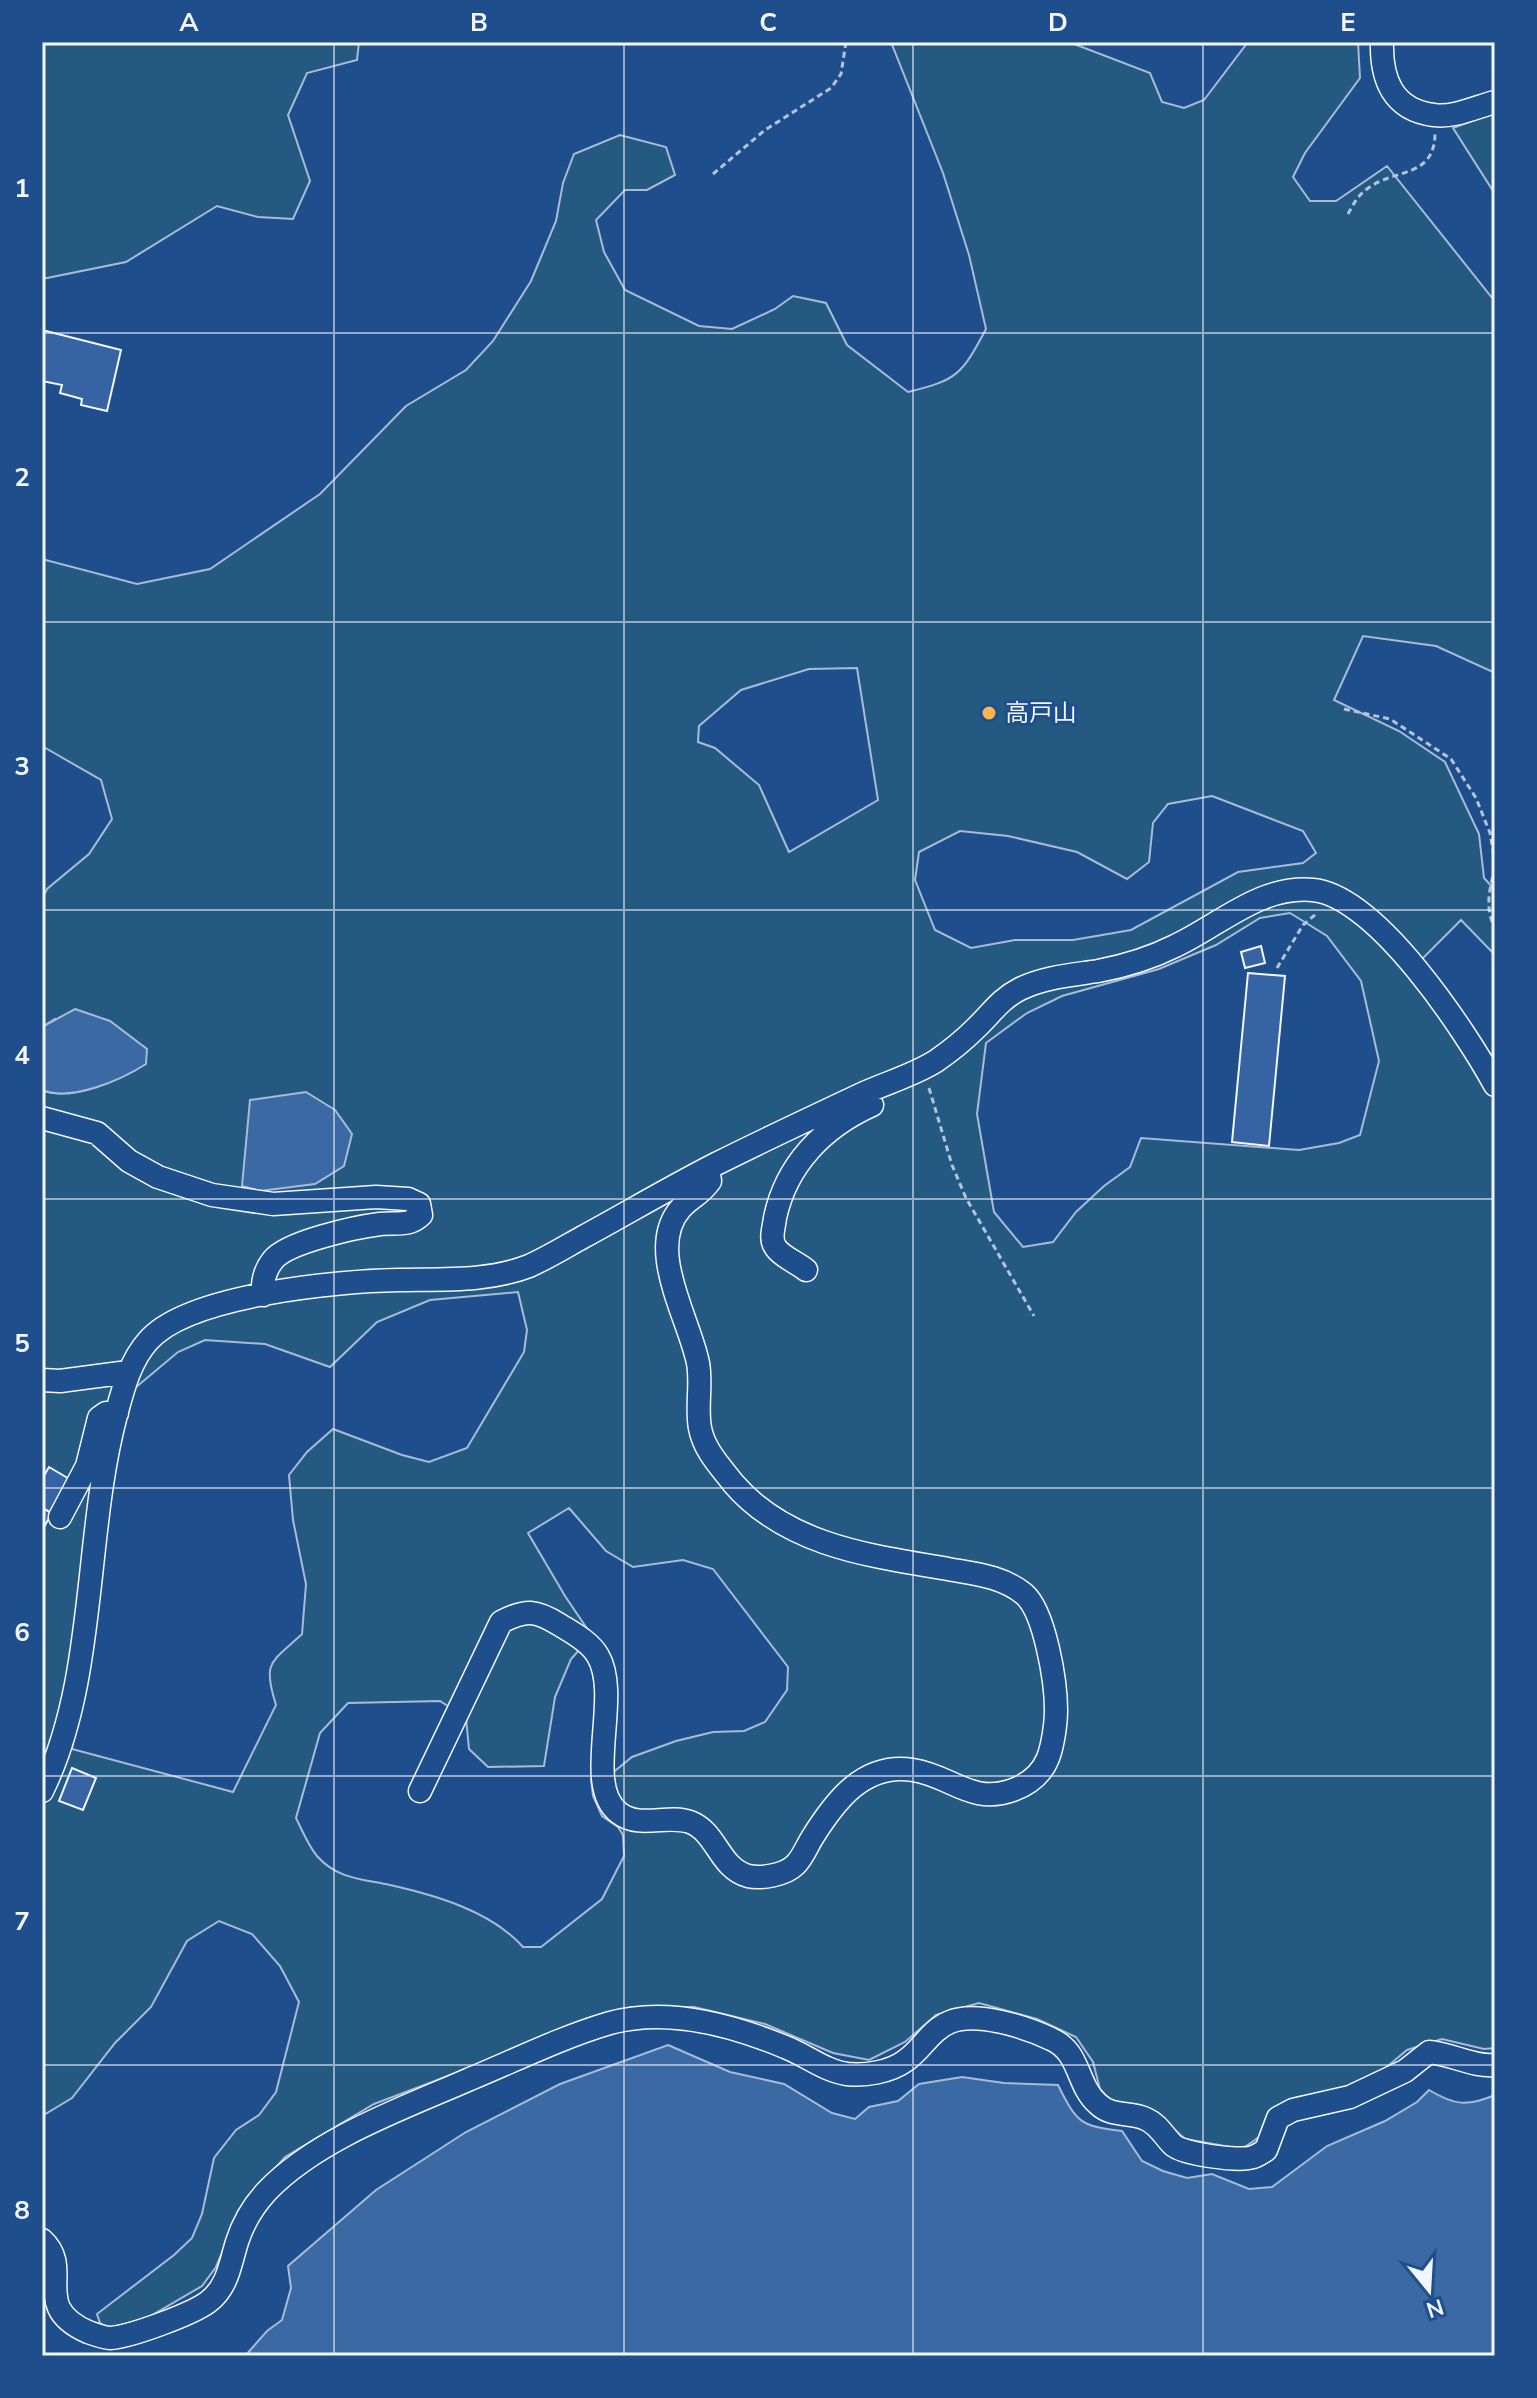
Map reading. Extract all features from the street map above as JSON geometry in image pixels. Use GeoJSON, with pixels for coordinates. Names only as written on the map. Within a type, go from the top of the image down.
{"type":"FeatureCollection","features":[{"type":"Feature","properties":{"kind":"street"},"geometry":{"type":"LineString","coordinates":[[1382,42],[1382,67],[1393,95],[1416,110],[1435,115],[1451,114],[1495,102]]}},
{"type":"Feature","properties":{"kind":"street"},"geometry":{"type":"LineString","coordinates":[[42,1791],[59,1750],[78,1674],[106,1454],[128,1372],[147,1341],[167,1324],[212,1305],[331,1284],[488,1276],[528,1266],[708,1168],[934,1062],[974,1030],[999,1001],[1023,987],[1062,976],[1139,962],[1178,945],[1259,898],[1290,890],[1317,890],[1346,900],[1365,915],[1408,960],[1470,1042],[1495,1085]]}},
{"type":"Feature","properties":{"kind":"street"},"geometry":{"type":"LineString","coordinates":[[806,1270],[776,1248],[772,1237],[784,1186],[796,1164],[850,1116],[911,1086],[922,1067]]}},
{"type":"Feature","properties":{"kind":"street"},"geometry":{"type":"LineString","coordinates":[[42,1118],[97,1133],[129,1161],[158,1177],[212,1195],[273,1204],[376,1197],[408,1199],[419,1204],[421,1215],[414,1222],[381,1224],[292,1247],[274,1258],[262,1280],[263,1295]]}},
{"type":"Feature","properties":{"kind":"street"},"geometry":{"type":"LineString","coordinates":[[420,1791],[501,1622],[521,1612],[543,1614],[583,1639],[599,1656],[607,1705],[604,1787],[611,1805],[623,1817],[645,1821],[675,1819],[692,1823],[706,1831],[718,1852],[735,1871],[752,1877],[775,1875],[794,1866],[827,1813],[849,1787],[875,1773],[901,1768],[930,1773],[984,1796],[1014,1789],[1038,1776],[1049,1756],[1056,1711],[1040,1616],[1027,1596],[1000,1578],[858,1554],[805,1537],[749,1501],[710,1455],[699,1427],[701,1393],[698,1363],[665,1251],[667,1231],[681,1207],[701,1193],[710,1181],[708,1168]]}},
{"type":"Feature","properties":{"kind":"street"},"geometry":{"type":"LineString","coordinates":[[42,1380],[60,1381],[128,1372]]}},
{"type":"Feature","properties":{"kind":"street"},"geometry":{"type":"LineString","coordinates":[[60,1517],[87,1466],[99,1418],[106,1413],[117,1413]]}},
{"type":"Feature","properties":{"kind":"street"},"geometry":{"type":"LineString","coordinates":[[42,2240],[54,2255],[57,2266],[55,2304],[66,2317],[87,2331],[109,2338],[149,2327],[213,2299],[227,2278],[247,2217],[281,2177],[321,2150],[372,2122],[563,2039],[641,2017],[685,2018],[752,2036],[846,2074],[868,2074],[905,2061],[931,2034],[949,2022],[970,2017],[1004,2023],[1066,2047],[1075,2060],[1088,2094],[1099,2106],[1115,2115],[1137,2115],[1152,2121],[1174,2146],[1189,2153],[1250,2159],[1266,2150],[1278,2118],[1293,2110],[1350,2097],[1405,2071],[1429,2052],[1448,2053],[1471,2063],[1495,2065]]}},
{"type":"Feature","properties":{"kind":"path"},"geometry":{"type":"LineString","coordinates":[[713,174],[765,130],[831,88],[841,74],[846,42]]}},
{"type":"Feature","properties":{"kind":"path"},"geometry":{"type":"LineString","coordinates":[[1348,214],[1366,189],[1421,166],[1431,156],[1435,147],[1435,115]]}},
{"type":"Feature","properties":{"kind":"path"},"geometry":{"type":"LineString","coordinates":[[1344,709],[1390,719],[1451,759],[1476,798],[1490,833],[1495,865],[1489,890],[1488,916],[1495,928]]}},
{"type":"Feature","properties":{"kind":"path"},"geometry":{"type":"LineString","coordinates":[[1277,968],[1303,925],[1313,915],[1320,913]]}},
{"type":"Feature","properties":{"kind":"path"},"geometry":{"type":"LineString","coordinates":[[922,1067],[952,1165],[966,1198],[1034,1316]]}},
{"type":"Feature","properties":{"kind":"shaded area"},"geometry":{"type":"Polygon","coordinates":[[[42,42],[359,42],[357,60],[307,73],[288,115],[310,181],[293,219],[258,217],[217,206],[126,262],[42,279],[42,42]]]}},
{"type":"Feature","properties":{"kind":"shaded area"},"geometry":{"type":"Polygon","coordinates":[[[891,42],[1069,42],[1150,73],[1162,102],[1184,108],[1204,100],[1248,42],[1358,42],[1360,78],[1305,153],[1293,177],[1310,201],[1336,201],[1387,166],[1495,298],[1495,673],[1436,646],[1363,636],[1334,700],[1399,731],[1445,762],[1479,834],[1484,878],[1495,890],[1495,955],[1461,920],[1422,959],[1477,1035],[1495,1072],[1495,2048],[1484,2049],[1442,2039],[1407,2050],[1382,2071],[1337,2094],[1297,2097],[1266,2118],[1259,2137],[1242,2149],[1185,2139],[1164,2120],[1140,2105],[1113,2104],[1100,2089],[1093,2062],[1076,2037],[1037,2019],[979,2003],[936,2015],[905,2042],[869,2060],[833,2053],[765,2024],[694,2007],[631,2007],[374,2104],[285,2157],[241,2207],[216,2267],[202,2286],[147,2318],[109,2328],[100,2323],[97,2314],[192,2238],[202,2214],[214,2158],[236,2130],[259,2115],[276,2092],[299,2002],[280,1966],[252,1934],[219,1921],[187,1941],[151,2007],[115,2043],[72,2098],[42,2116],[42,1090],[67,1093],[95,1088],[145,1064],[55,1019],[42,1027],[42,899],[47,889],[89,854],[112,819],[101,780],[42,746],[42,559],[137,584],[210,569],[320,494],[406,406],[466,370],[493,341],[531,281],[556,221],[563,183],[574,154],[620,135],[666,147],[675,175],[647,190],[625,190],[596,220],[604,252],[625,290],[699,326],[732,329],[775,309],[793,296],[826,303],[847,345],[908,392],[948,379],[964,366],[986,329],[969,255],[943,173],[891,42]],[[857,668],[809,669],[741,690],[699,726],[698,742],[715,748],[759,785],[789,852],[878,800],[857,668]],[[1212,796],[1168,804],[1153,823],[1149,862],[1127,879],[1077,852],[1008,836],[960,831],[919,852],[915,880],[935,930],[971,948],[1015,940],[1073,940],[1131,930],[1238,872],[1303,863],[1316,853],[1303,831],[1212,796]],[[1290,913],[1260,918],[1216,945],[1159,969],[1062,996],[1027,1013],[986,1043],[977,1114],[994,1212],[1023,1247],[1053,1242],[1076,1212],[1130,1167],[1141,1138],[1299,1150],[1339,1143],[1360,1135],[1379,1061],[1361,981],[1327,936],[1290,913]],[[518,1292],[430,1300],[377,1322],[330,1367],[265,1344],[205,1340],[178,1352],[135,1388],[114,1461],[72,1749],[233,1792],[276,1705],[270,1679],[272,1664],[302,1634],[306,1584],[293,1520],[289,1475],[307,1452],[333,1429],[429,1462],[467,1448],[524,1352],[527,1330],[518,1292]],[[569,1508],[528,1533],[592,1636],[571,1659],[555,1697],[544,1766],[488,1767],[469,1749],[466,1718],[440,1701],[348,1703],[320,1733],[296,1818],[311,1847],[325,1864],[350,1877],[407,1889],[461,1906],[495,1924],[523,1947],[541,1947],[602,1899],[624,1856],[623,1835],[618,1827],[602,1816],[593,1796],[591,1779],[611,1774],[632,1757],[676,1741],[713,1732],[744,1731],[765,1722],[787,1690],[788,1667],[713,1569],[683,1560],[633,1567],[606,1551],[569,1508]]]}},
{"type":"Feature","properties":{"kind":"shaded area"},"geometry":{"type":"Polygon","coordinates":[[[1495,108],[1495,194],[1453,128],[1491,114],[1495,108]]]}},
{"type":"Feature","properties":{"kind":"shaded area"},"geometry":{"type":"Polygon","coordinates":[[[75,1009],[110,1021],[147,1049],[146,1064],[96,1088],[67,1093],[42,1090],[42,1027],[75,1009]]]}},
{"type":"Feature","properties":{"kind":"shaded area"},"geometry":{"type":"Polygon","coordinates":[[[306,1092],[335,1110],[352,1134],[344,1166],[315,1184],[260,1191],[242,1186],[250,1100],[306,1092]]]}},
{"type":"Feature","properties":{"kind":"shaded area"},"geometry":{"type":"Polygon","coordinates":[[[668,2045],[730,2072],[784,2084],[832,2113],[855,2119],[869,2107],[898,2101],[919,2084],[962,2077],[1004,2083],[1058,2085],[1070,2108],[1081,2120],[1097,2127],[1122,2131],[1142,2161],[1187,2178],[1212,2174],[1249,2189],[1272,2187],[1327,2146],[1385,2121],[1417,2102],[1429,2090],[1461,2103],[1495,2095],[1495,2356],[245,2356],[267,2331],[282,2320],[291,2288],[288,2266],[376,2190],[466,2132],[560,2084],[668,2045]]]}},
{"type":"Feature","properties":{"kind":"building"},"geometry":{"type":"Polygon","coordinates":[[[42,330],[121,350],[107,411],[81,405],[82,399],[60,393],[62,385],[42,381],[42,330]]]}},
{"type":"Feature","properties":{"kind":"building"},"geometry":{"type":"Polygon","coordinates":[[[1261,946],[1265,963],[1245,968],[1241,952],[1261,946]]]}},
{"type":"Feature","properties":{"kind":"building"},"geometry":{"type":"Polygon","coordinates":[[[1248,973],[1285,976],[1269,1146],[1232,1142],[1248,973]]]}},
{"type":"Feature","properties":{"kind":"building"},"geometry":{"type":"Polygon","coordinates":[[[49,1467],[71,1480],[52,1513],[42,1508],[42,1479],[49,1467]]]}},
{"type":"Feature","properties":{"kind":"building"},"geometry":{"type":"Polygon","coordinates":[[[42,1508],[52,1513],[44,1527],[42,1526],[42,1508]]]}},
{"type":"Feature","properties":{"kind":"building"},"geometry":{"type":"Polygon","coordinates":[[[72,1768],[96,1778],[83,1810],[59,1801],[72,1768]]]}},
{"type":"Feature","properties":{"kind":"place","name":"高戸山"},"geometry":{"type":"Point","coordinates":[989,713]}}]}
